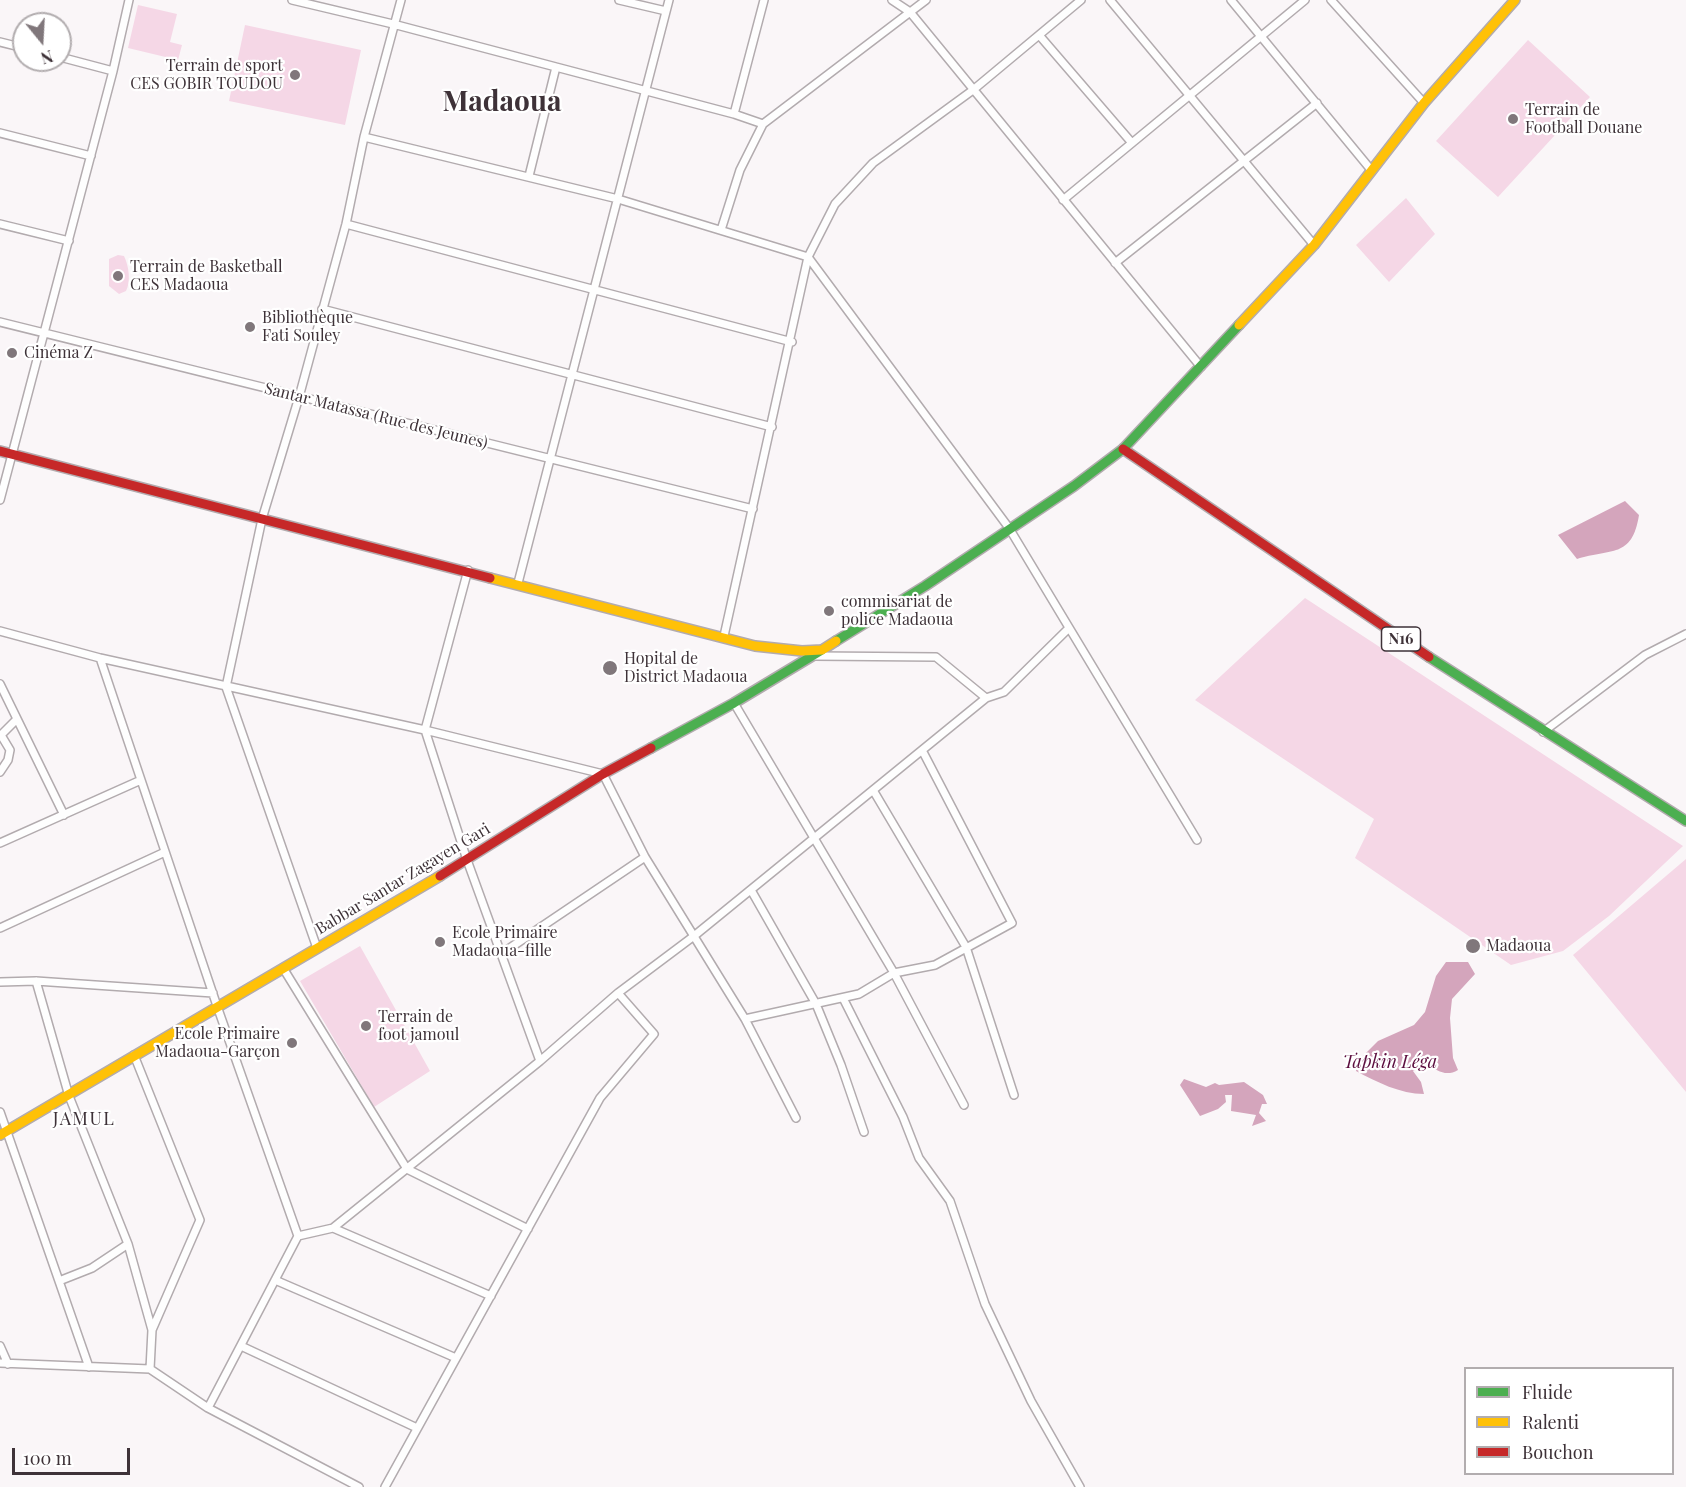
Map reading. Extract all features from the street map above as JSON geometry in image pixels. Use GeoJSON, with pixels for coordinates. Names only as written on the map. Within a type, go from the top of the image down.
{"type":"FeatureCollection","features":[{"type":"Feature","properties":{"kind":"main road","name":"Babbar Santar Zagayen Gari"},"geometry":{"type":"LineString","coordinates":[[3,1133],[467,860],[603,774],[734,703],[832,646],[1074,486],[1123,449],[1314,245],[1424,103],[1515,0]]}},
{"type":"Feature","properties":{"kind":"main road","name":"N16"},"geometry":{"type":"LineString","coordinates":[[1123,449],[1321,587],[1543,732],[1686,821]]}},
{"type":"Feature","properties":{"kind":"main road"},"geometry":{"type":"LineString","coordinates":[[0,451],[755,645],[818,653]]}},
{"type":"Feature","properties":{"kind":"street"},"geometry":{"type":"LineString","coordinates":[[0,500],[114,70],[129,0]]}},
{"type":"Feature","properties":{"kind":"street"},"geometry":{"type":"LineString","coordinates":[[292,0],[393,24],[734,114],[763,124]]}},
{"type":"Feature","properties":{"kind":"street"},"geometry":{"type":"LineString","coordinates":[[317,948],[226,687],[262,519],[299,397],[346,224],[364,137],[401,0]]}},
{"type":"Feature","properties":{"kind":"street"},"geometry":{"type":"LineString","coordinates":[[619,0],[666,11]]}},
{"type":"Feature","properties":{"kind":"street"},"geometry":{"type":"LineString","coordinates":[[518,583],[669,0]]}},
{"type":"Feature","properties":{"kind":"street"},"geometry":{"type":"LineString","coordinates":[[734,114],[764,0]]}},
{"type":"Feature","properties":{"kind":"street"},"geometry":{"type":"LineString","coordinates":[[892,0],[910,12],[1201,367]]}},
{"type":"Feature","properties":{"kind":"street"},"geometry":{"type":"LineString","coordinates":[[721,230],[740,170],[763,124],[926,0]]}},
{"type":"Feature","properties":{"kind":"street"},"geometry":{"type":"LineString","coordinates":[[724,636],[792,342],[808,257],[835,204],[873,163],[973,90],[1081,0]]}},
{"type":"Feature","properties":{"kind":"street"},"geometry":{"type":"LineString","coordinates":[[1110,0],[1314,245]]}},
{"type":"Feature","properties":{"kind":"street"},"geometry":{"type":"LineString","coordinates":[[1232,0],[1372,171]]}},
{"type":"Feature","properties":{"kind":"street"},"geometry":{"type":"LineString","coordinates":[[1064,200],[1305,0]]}},
{"type":"Feature","properties":{"kind":"street"},"geometry":{"type":"LineString","coordinates":[[1331,0],[1424,103]]}},
{"type":"Feature","properties":{"kind":"street"},"geometry":{"type":"LineString","coordinates":[[1039,35],[1132,143]]}},
{"type":"Feature","properties":{"kind":"street"},"geometry":{"type":"LineString","coordinates":[[72,60],[114,70]]}},
{"type":"Feature","properties":{"kind":"street"},"geometry":{"type":"LineString","coordinates":[[529,176],[556,67]]}},
{"type":"Feature","properties":{"kind":"street"},"geometry":{"type":"LineString","coordinates":[[1115,263],[1317,103]]}},
{"type":"Feature","properties":{"kind":"street"},"geometry":{"type":"LineString","coordinates":[[0,133],[91,156]]}},
{"type":"Feature","properties":{"kind":"street"},"geometry":{"type":"LineString","coordinates":[[364,137],[618,199],[808,257],[1009,528],[1197,840]]}},
{"type":"Feature","properties":{"kind":"street"},"geometry":{"type":"LineString","coordinates":[[0,224],[69,242]]}},
{"type":"Feature","properties":{"kind":"street"},"geometry":{"type":"LineString","coordinates":[[346,224],[792,342]]}},
{"type":"Feature","properties":{"kind":"street"},"geometry":{"type":"LineString","coordinates":[[322,309],[772,427]]}},
{"type":"Feature","properties":{"kind":"street","name":"Santar Matassa (Rue des Jeunes)"},"geometry":{"type":"LineString","coordinates":[[0,322],[753,509]]}},
{"type":"Feature","properties":{"kind":"street"},"geometry":{"type":"LineString","coordinates":[[468,570],[425,729],[467,860],[540,1061]]}},
{"type":"Feature","properties":{"kind":"street"},"geometry":{"type":"LineString","coordinates":[[298,1236],[333,1228],[540,1061],[618,993],[694,936],[987,698],[1005,692],[1069,628]]}},
{"type":"Feature","properties":{"kind":"street"},"geometry":{"type":"LineString","coordinates":[[0,631],[100,658],[425,729],[603,774],[645,858],[745,1019],[796,1118]]}},
{"type":"Feature","properties":{"kind":"street"},"geometry":{"type":"LineString","coordinates":[[1543,732],[1645,655],[1686,634]]}},
{"type":"Feature","properties":{"kind":"street"},"geometry":{"type":"LineString","coordinates":[[818,653],[936,657],[987,698]]}},
{"type":"Feature","properties":{"kind":"street"},"geometry":{"type":"LineString","coordinates":[[100,658],[217,1006],[298,1236],[208,1408]]}},
{"type":"Feature","properties":{"kind":"street"},"geometry":{"type":"LineString","coordinates":[[0,684],[64,815]]}},
{"type":"Feature","properties":{"kind":"street"},"geometry":{"type":"LineString","coordinates":[[734,703],[894,973],[964,1106]]}},
{"type":"Feature","properties":{"kind":"street"},"geometry":{"type":"LineString","coordinates":[[0,772],[8,759],[10,750],[1,735],[17,719]]}},
{"type":"Feature","properties":{"kind":"street"},"geometry":{"type":"LineString","coordinates":[[745,1019],[859,994],[894,973],[935,965],[966,946],[1012,923],[922,750]]}},
{"type":"Feature","properties":{"kind":"street"},"geometry":{"type":"LineString","coordinates":[[0,843],[141,780]]}},
{"type":"Feature","properties":{"kind":"street"},"geometry":{"type":"LineString","coordinates":[[873,790],[966,946],[1014,1095]]}},
{"type":"Feature","properties":{"kind":"street"},"geometry":{"type":"LineString","coordinates":[[0,928],[165,852]]}},
{"type":"Feature","properties":{"kind":"street"},"geometry":{"type":"LineString","coordinates":[[501,954],[645,858]]}},
{"type":"Feature","properties":{"kind":"street"},"geometry":{"type":"LineString","coordinates":[[751,890],[816,1004],[841,1065],[864,1132]]}},
{"type":"Feature","properties":{"kind":"street"},"geometry":{"type":"LineString","coordinates":[[283,968],[407,1168],[528,1229]]}},
{"type":"Feature","properties":{"kind":"street"},"geometry":{"type":"LineString","coordinates":[[0,982],[36,981],[213,993]]}},
{"type":"Feature","properties":{"kind":"street"},"geometry":{"type":"LineString","coordinates":[[36,981],[69,1096],[128,1244],[152,1330],[150,1369]]}},
{"type":"Feature","properties":{"kind":"street"},"geometry":{"type":"LineString","coordinates":[[385,1487],[600,1098],[654,1035],[618,993]]}},
{"type":"Feature","properties":{"kind":"street"},"geometry":{"type":"LineString","coordinates":[[843,998],[903,1118],[919,1158],[950,1201],[985,1304],[1031,1401],[1080,1487]]}},
{"type":"Feature","properties":{"kind":"street"},"geometry":{"type":"LineString","coordinates":[[134,1055],[200,1220],[152,1330]]}},
{"type":"Feature","properties":{"kind":"street"},"geometry":{"type":"LineString","coordinates":[[0,1112],[3,1133],[89,1366]]}},
{"type":"Feature","properties":{"kind":"street"},"geometry":{"type":"LineString","coordinates":[[333,1228],[490,1296]]}},
{"type":"Feature","properties":{"kind":"street"},"geometry":{"type":"LineString","coordinates":[[59,1281],[92,1268],[128,1244]]}},
{"type":"Feature","properties":{"kind":"street"},"geometry":{"type":"LineString","coordinates":[[275,1280],[456,1358]]}},
{"type":"Feature","properties":{"kind":"street"},"geometry":{"type":"LineString","coordinates":[[0,1346],[4,1363],[150,1369],[208,1408],[359,1487]]}},
{"type":"Feature","properties":{"kind":"street"},"geometry":{"type":"LineString","coordinates":[[241,1346],[417,1428]]}},
{"type":"Feature","properties":{"kind":"shaded area"},"geometry":{"type":"Polygon","coordinates":[[[138,5],[177,14],[170,42],[182,45],[178,60],[128,48],[138,5]]]}},
{"type":"Feature","properties":{"kind":"shaded area","name":"Terrain de sport CES GOBIR TOUDOU"},"geometry":{"type":"Polygon","coordinates":[[[245,25],[361,50],[345,125],[229,101],[245,25]]]}},
{"type":"Feature","properties":{"kind":"shaded area","name":"Terrain de Football Douane"},"geometry":{"type":"Polygon","coordinates":[[[1528,40],[1590,97],[1498,197],[1436,141],[1528,40]]]}},
{"type":"Feature","properties":{"kind":"shaded area"},"geometry":{"type":"Polygon","coordinates":[[[1406,198],[1435,234],[1389,282],[1356,245],[1406,198]]]}},
{"type":"Feature","properties":{"kind":"shaded area","name":"Terrain de Basketball CES Madaoua"},"geometry":{"type":"Polygon","coordinates":[[[118,255],[124,256],[129,279],[126,291],[119,294],[109,286],[109,259],[118,255]]]}},
{"type":"Feature","properties":{"kind":"shaded area"},"geometry":{"type":"Polygon","coordinates":[[[1305,598],[1683,846],[1609,916],[1563,951],[1511,965],[1355,858],[1374,819],[1195,700],[1305,598]]]}},
{"type":"Feature","properties":{"kind":"shaded area"},"geometry":{"type":"Polygon","coordinates":[[[1686,859],[1686,1092],[1573,955],[1686,859]]]}},
{"type":"Feature","properties":{"kind":"shaded area","name":"Terrain de foot jamoul"},"geometry":{"type":"Polygon","coordinates":[[[360,946],[430,1071],[374,1107],[300,981],[360,946]]]}},
{"type":"Feature","properties":{"kind":"water"},"geometry":{"type":"Polygon","coordinates":[[[1625,501],[1639,515],[1631,539],[1625,545],[1610,552],[1577,559],[1558,535],[1625,501]]]}},
{"type":"Feature","properties":{"kind":"water","name":"Tapkin Léga"},"geometry":{"type":"Polygon","coordinates":[[[1446,962],[1468,962],[1475,974],[1452,999],[1450,1018],[1453,1058],[1458,1070],[1446,1073],[1426,1064],[1413,1071],[1421,1082],[1424,1094],[1397,1090],[1356,1071],[1357,1062],[1378,1041],[1414,1025],[1425,1012],[1436,976],[1446,962]]]}},
{"type":"Feature","properties":{"kind":"water"},"geometry":{"type":"Polygon","coordinates":[[[1184,1079],[1206,1087],[1215,1083],[1219,1085],[1244,1082],[1263,1095],[1267,1104],[1262,1104],[1259,1113],[1266,1121],[1252,1126],[1256,1115],[1231,1111],[1232,1095],[1225,1095],[1226,1102],[1218,1109],[1200,1116],[1180,1085],[1184,1079]]]}},
{"type":"Feature","properties":{"kind":"traffic: fast"},"geometry":{"type":"LineString","coordinates":[[836,641],[925,586],[1074,486],[1123,449],[1239,325]]}},
{"type":"Feature","properties":{"kind":"traffic: fast"},"geometry":{"type":"LineString","coordinates":[[651,748],[734,703],[822,650]]}},
{"type":"Feature","properties":{"kind":"traffic: fast"},"geometry":{"type":"LineString","coordinates":[[1429,657],[1686,821]]}},
{"type":"Feature","properties":{"kind":"traffic: slow"},"geometry":{"type":"LineString","coordinates":[[1239,325],[1314,245],[1424,103],[1515,0]]}},
{"type":"Feature","properties":{"kind":"traffic: slow"},"geometry":{"type":"LineString","coordinates":[[490,578],[755,646],[802,651],[822,650],[836,641]]}},
{"type":"Feature","properties":{"kind":"traffic: slow"},"geometry":{"type":"LineString","coordinates":[[0,1135],[440,876]]}},
{"type":"Feature","properties":{"kind":"traffic: jam"},"geometry":{"type":"LineString","coordinates":[[1123,449],[1429,657]]}},
{"type":"Feature","properties":{"kind":"traffic: jam"},"geometry":{"type":"LineString","coordinates":[[0,451],[490,578]]}},
{"type":"Feature","properties":{"kind":"traffic: jam"},"geometry":{"type":"LineString","coordinates":[[440,876],[603,774],[651,748]]}},
{"type":"Feature","properties":{"kind":"place","name":"Terrain de sport CES GOBIR TOUDOU"},"geometry":{"type":"Point","coordinates":[295,75]}},
{"type":"Feature","properties":{"kind":"place","name":"Terrain de Football Douane"},"geometry":{"type":"Point","coordinates":[1513,119]}},
{"type":"Feature","properties":{"kind":"place","name":"Terrain de Basketball CES Madaoua"},"geometry":{"type":"Point","coordinates":[118,276]}},
{"type":"Feature","properties":{"kind":"place","name":"Bibliothèque Fati Souley"},"geometry":{"type":"Point","coordinates":[250,327]}},
{"type":"Feature","properties":{"kind":"place","name":"Cinéma Z"},"geometry":{"type":"Point","coordinates":[12,353]}},
{"type":"Feature","properties":{"kind":"place","name":"commisariat de police Madaoua"},"geometry":{"type":"Point","coordinates":[829,611]}},
{"type":"Feature","properties":{"kind":"place","name":"Hopital de District Madaoua"},"geometry":{"type":"Point","coordinates":[610,668]}},
{"type":"Feature","properties":{"kind":"place","name":"Ecole Primaire Madaoua-fille"},"geometry":{"type":"Point","coordinates":[440,942]}},
{"type":"Feature","properties":{"kind":"place","name":"Madaoua"},"geometry":{"type":"Point","coordinates":[1473,946]}},
{"type":"Feature","properties":{"kind":"place","name":"Terrain de foot jamoul"},"geometry":{"type":"Point","coordinates":[366,1026]}},
{"type":"Feature","properties":{"kind":"place","name":"Ecole Primaire Madaoua-Garçon"},"geometry":{"type":"Point","coordinates":[292,1043]}},
{"type":"Feature","properties":{"kind":"district","name":"Madaoua"},"geometry":{"type":"Point","coordinates":[502,102]}},
{"type":"Feature","properties":{"kind":"district","name":"JAMUL"},"geometry":{"type":"Point","coordinates":[84,1119]}}]}
